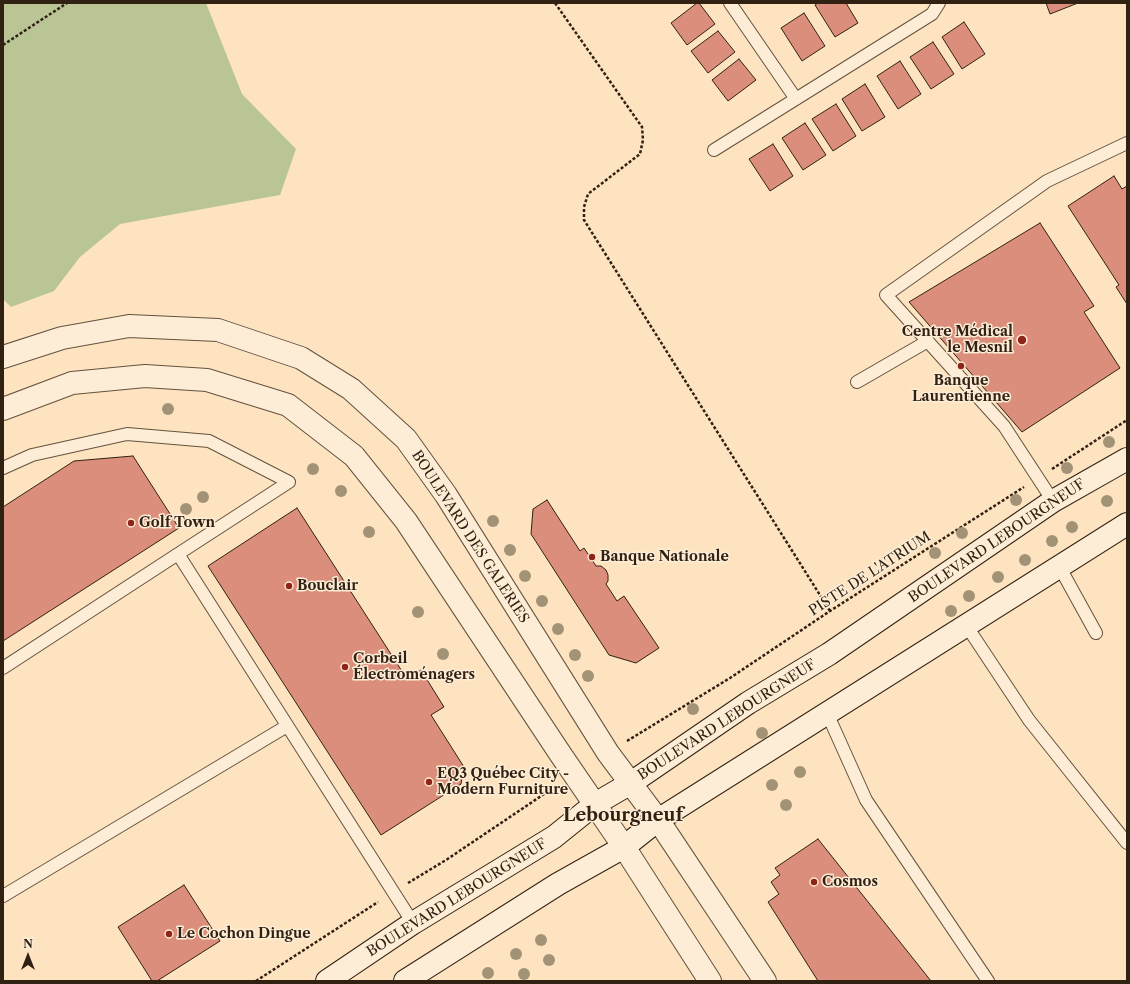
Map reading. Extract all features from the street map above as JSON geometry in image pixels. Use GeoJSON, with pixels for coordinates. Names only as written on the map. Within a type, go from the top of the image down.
{"type":"FeatureCollection","features":[{"type":"Feature","properties":{"kind":"street","name":"BOULEVARD DES GALERIES"},"geometry":{"type":"LineString","coordinates":[[3,357],[62,338],[129,326],[218,330],[301,358],[351,389],[406,439],[442,488],[608,753],[658,820],[765,981]]}},
{"type":"Feature","properties":{"kind":"street"},"geometry":{"type":"LineString","coordinates":[[3,409],[72,383],[145,376],[207,380],[288,405],[354,456],[406,521],[561,755],[624,847],[710,981]]}},
{"type":"Feature","properties":{"kind":"street","name":"BOULEVARD LEBOURGNEUF"},"geometry":{"type":"LineString","coordinates":[[327,981],[413,923],[554,837],[595,804],[631,783],[748,704],[828,654],[1053,501],[1127,459]]}},
{"type":"Feature","properties":{"kind":"street"},"geometry":{"type":"LineString","coordinates":[[405,981],[558,884],[624,847],[658,820],[1127,524]]}},
{"type":"Feature","properties":{"kind":"lane"},"geometry":{"type":"LineString","coordinates":[[730,3],[796,99]]}},
{"type":"Feature","properties":{"kind":"lane"},"geometry":{"type":"LineString","coordinates":[[714,150],[932,14],[939,3]]}},
{"type":"Feature","properties":{"kind":"lane"},"geometry":{"type":"LineString","coordinates":[[1053,501],[1004,426],[886,295],[1047,181],[1127,143]]}},
{"type":"Feature","properties":{"kind":"lane"},"geometry":{"type":"LineString","coordinates":[[858,382],[928,341]]}},
{"type":"Feature","properties":{"kind":"lane"},"geometry":{"type":"LineString","coordinates":[[3,468],[32,455],[126,434],[209,441],[289,482],[3,668]]}},
{"type":"Feature","properties":{"kind":"lane"},"geometry":{"type":"LineString","coordinates":[[178,554],[413,923]]}},
{"type":"Feature","properties":{"kind":"lane"},"geometry":{"type":"LineString","coordinates":[[1059,566],[1096,633]]}},
{"type":"Feature","properties":{"kind":"lane"},"geometry":{"type":"LineString","coordinates":[[966,625],[1029,720],[1127,843]]}},
{"type":"Feature","properties":{"kind":"lane"},"geometry":{"type":"LineString","coordinates":[[828,713],[866,800],[988,981]]}},
{"type":"Feature","properties":{"kind":"lane"},"geometry":{"type":"LineString","coordinates":[[3,896],[287,726]]}},
{"type":"Feature","properties":{"kind":"path"},"geometry":{"type":"LineString","coordinates":[[3,45],[67,3]]}},
{"type":"Feature","properties":{"kind":"path"},"geometry":{"type":"LineString","coordinates":[[555,3],[642,127],[640,154],[588,194],[584,207],[584,220],[830,611]]}},
{"type":"Feature","properties":{"kind":"path","name":"PISTE DE L'ATRIUM"},"geometry":{"type":"LineString","coordinates":[[622,744],[730,678],[830,611],[1127,420]]}},
{"type":"Feature","properties":{"kind":"green space"},"geometry":{"type":"Polygon","coordinates":[[[3,3],[206,3],[242,94],[296,149],[280,195],[120,224],[80,257],[54,291],[11,307],[3,299],[3,3]]]}},
{"type":"Feature","properties":{"kind":"building"},"geometry":{"type":"Polygon","coordinates":[[[699,3],[715,24],[687,45],[671,23],[699,3]]]}},
{"type":"Feature","properties":{"kind":"building"},"geometry":{"type":"Polygon","coordinates":[[[818,3],[846,3],[858,23],[835,37],[815,5],[818,3]]]}},
{"type":"Feature","properties":{"kind":"building"},"geometry":{"type":"Polygon","coordinates":[[[1046,3],[1078,3],[1050,14],[1046,3]]]}},
{"type":"Feature","properties":{"kind":"building"},"geometry":{"type":"Polygon","coordinates":[[[804,13],[825,46],[802,61],[781,28],[804,13]]]}},
{"type":"Feature","properties":{"kind":"building"},"geometry":{"type":"Polygon","coordinates":[[[964,22],[985,54],[962,69],[942,37],[964,22]]]}},
{"type":"Feature","properties":{"kind":"building"},"geometry":{"type":"Polygon","coordinates":[[[718,31],[735,52],[708,73],[691,51],[718,31]]]}},
{"type":"Feature","properties":{"kind":"building"},"geometry":{"type":"Polygon","coordinates":[[[933,42],[954,74],[931,89],[910,57],[933,42]]]}},
{"type":"Feature","properties":{"kind":"building"},"geometry":{"type":"Polygon","coordinates":[[[739,59],[756,80],[728,101],[712,80],[739,59]]]}},
{"type":"Feature","properties":{"kind":"building"},"geometry":{"type":"Polygon","coordinates":[[[900,61],[921,94],[898,109],[877,76],[900,61]]]}},
{"type":"Feature","properties":{"kind":"building"},"geometry":{"type":"Polygon","coordinates":[[[865,84],[885,117],[862,131],[842,99],[865,84]]]}},
{"type":"Feature","properties":{"kind":"building"},"geometry":{"type":"Polygon","coordinates":[[[836,104],[856,136],[833,151],[812,119],[836,104]]]}},
{"type":"Feature","properties":{"kind":"building"},"geometry":{"type":"Polygon","coordinates":[[[805,123],[826,155],[803,170],[782,138],[805,123]]]}},
{"type":"Feature","properties":{"kind":"building"},"geometry":{"type":"Polygon","coordinates":[[[773,144],[793,176],[770,191],[749,159],[773,144]]]}},
{"type":"Feature","properties":{"kind":"building"},"geometry":{"type":"Polygon","coordinates":[[[1114,176],[1122,189],[1127,186],[1127,304],[1116,287],[1119,285],[1068,206],[1114,176]]]}},
{"type":"Feature","properties":{"kind":"building","name":"Centre Médical le Mesnil"},"geometry":{"type":"Polygon","coordinates":[[[1040,223],[1094,306],[1084,312],[1120,368],[1022,432],[909,302],[1040,223]]]}},
{"type":"Feature","properties":{"kind":"building"},"geometry":{"type":"Polygon","coordinates":[[[133,456],[179,528],[3,641],[3,507],[74,461],[133,456]]]}},
{"type":"Feature","properties":{"kind":"building"},"geometry":{"type":"Polygon","coordinates":[[[547,500],[580,551],[584,548],[596,566],[601,566],[606,570],[608,581],[606,584],[617,601],[624,596],[659,648],[636,663],[609,655],[531,534],[533,509],[547,500]]]}},
{"type":"Feature","properties":{"kind":"building"},"geometry":{"type":"Polygon","coordinates":[[[297,508],[407,679],[421,670],[444,707],[431,715],[464,767],[461,784],[381,835],[208,566],[297,508]]]}},
{"type":"Feature","properties":{"kind":"building"},"geometry":{"type":"Polygon","coordinates":[[[818,839],[931,981],[818,981],[768,902],[779,894],[771,882],[780,875],[775,868],[818,839]]]}},
{"type":"Feature","properties":{"kind":"building","name":"Le Cochon Dingue"},"geometry":{"type":"Polygon","coordinates":[[[184,885],[220,941],[157,981],[152,981],[118,927],[184,885]]]}},
{"type":"Feature","properties":{"kind":"place","name":"Centre Médical le Mesnil"},"geometry":{"type":"Point","coordinates":[1022,340]}},
{"type":"Feature","properties":{"kind":"place","name":"Banque Laurentienne"},"geometry":{"type":"Point","coordinates":[961,366]}},
{"type":"Feature","properties":{"kind":"place","name":"Golf Town"},"geometry":{"type":"Point","coordinates":[131,523]}},
{"type":"Feature","properties":{"kind":"place","name":"Banque Nationale"},"geometry":{"type":"Point","coordinates":[592,557]}},
{"type":"Feature","properties":{"kind":"place","name":"Bouclair"},"geometry":{"type":"Point","coordinates":[289,586]}},
{"type":"Feature","properties":{"kind":"place","name":"Corbeil Électroménagers"},"geometry":{"type":"Point","coordinates":[345,667]}},
{"type":"Feature","properties":{"kind":"place","name":"EQ3 Québec City - Modern Furniture"},"geometry":{"type":"Point","coordinates":[429,782]}},
{"type":"Feature","properties":{"kind":"place","name":"Cosmos"},"geometry":{"type":"Point","coordinates":[814,882]}},
{"type":"Feature","properties":{"kind":"place","name":"Le Cochon Dingue"},"geometry":{"type":"Point","coordinates":[169,934]}},
{"type":"Feature","properties":{"kind":"district","name":"Lebourgneuf"},"geometry":{"type":"Point","coordinates":[623,816]}}]}
